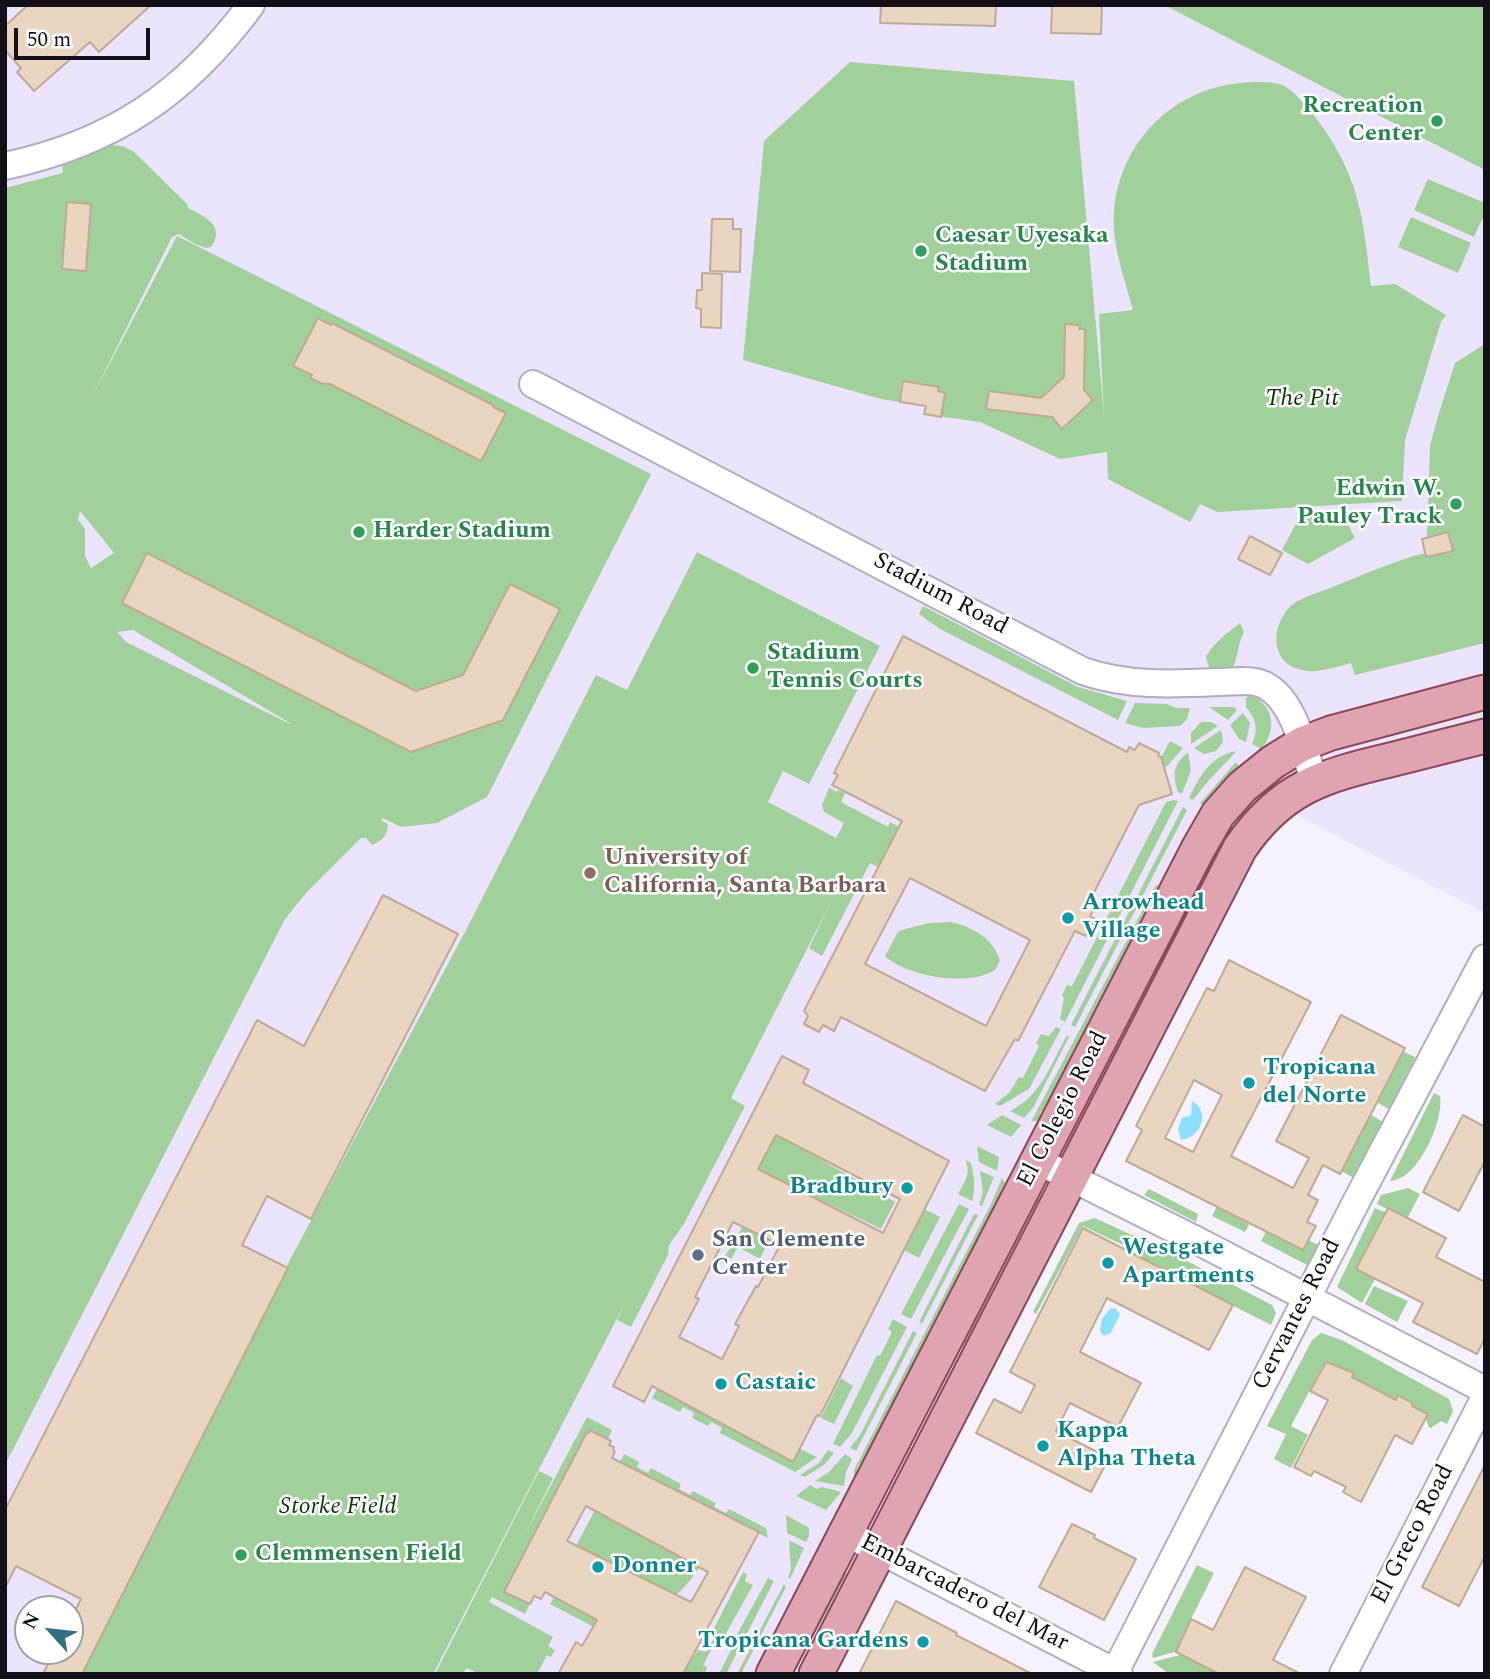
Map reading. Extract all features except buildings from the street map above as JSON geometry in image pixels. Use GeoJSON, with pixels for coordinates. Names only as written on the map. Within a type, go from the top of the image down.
{"type":"FeatureCollection","features":[{"type":"Feature","properties":{"kind":"main road","name":"El Colegio Road"},"geometry":{"type":"LineString","coordinates":[[773,1674],[1218,814],[1242,787],[1273,762],[1302,744],[1331,733],[1485,692]]}},
{"type":"Feature","properties":{"kind":"main road","name":"El Colegio Road"},"geometry":{"type":"LineString","coordinates":[[816,1674],[1240,848],[1256,824],[1277,805],[1314,782],[1339,772],[1485,736]]}},
{"type":"Feature","properties":{"kind":"street"},"geometry":{"type":"LineString","coordinates":[[5,166],[41,158],[127,123],[204,63],[227,38],[251,5]]}},
{"type":"Feature","properties":{"kind":"street","name":"Stadium Road"},"geometry":{"type":"LineString","coordinates":[[533,384],[1083,671],[1109,680],[1129,683],[1260,683],[1274,691],[1287,705],[1314,782]]}},
{"type":"Feature","properties":{"kind":"street","name":"Cervantes Road"},"geometry":{"type":"LineString","coordinates":[[1116,1673],[1307,1297],[1485,958]]}},
{"type":"Feature","properties":{"kind":"street"},"geometry":{"type":"LineString","coordinates":[[1038,1161],[1485,1390]]}},
{"type":"Feature","properties":{"kind":"street","name":"El Greco Road"},"geometry":{"type":"LineString","coordinates":[[1343,1674],[1485,1397]]}},
{"type":"Feature","properties":{"kind":"street","name":"Embarcadero del Mar"},"geometry":{"type":"LineString","coordinates":[[846,1533],[1116,1673]]}},
{"type":"Feature","properties":{"kind":"shaded area","name":"University of California, Santa Barbara"},"geometry":{"type":"Polygon","coordinates":[[[5,5],[1485,5],[1485,913],[1302,818],[1229,785],[769,1674],[5,1674],[5,5]]]}},
{"type":"Feature","properties":{"kind":"green space","name":"Recreation Center"},"geometry":{"type":"Polygon","coordinates":[[[1164,5],[1485,5],[1485,170],[1164,5]]]}},
{"type":"Feature","properties":{"kind":"green space","name":"The Pit"},"geometry":{"type":"Polygon","coordinates":[[[850,62],[1074,81],[1104,415],[1099,314],[1133,310],[1117,249],[1114,211],[1118,186],[1138,142],[1153,124],[1171,109],[1192,96],[1215,88],[1240,83],[1267,82],[1282,85],[1291,91],[1313,114],[1331,139],[1351,179],[1362,218],[1371,286],[1395,284],[1446,315],[1441,322],[1405,440],[1402,501],[1217,512],[1200,504],[1190,522],[1108,479],[1107,452],[1060,459],[980,422],[924,414],[925,406],[881,399],[743,360],[764,141],[850,62]]]}},
{"type":"Feature","properties":{"kind":"green space"},"geometry":{"type":"Polygon","coordinates":[[[113,145],[133,151],[188,208],[212,223],[216,233],[211,247],[206,248],[179,234],[172,237],[92,397],[177,236],[651,474],[487,797],[437,823],[401,827],[383,818],[381,820],[388,824],[382,839],[372,845],[366,838],[361,838],[306,893],[285,919],[5,1465],[5,188],[63,173],[62,163],[113,145]],[[80,511],[78,520],[85,529],[85,556],[91,568],[114,553],[80,511]],[[133,630],[117,632],[126,642],[290,724],[290,723],[133,630]]]}},
{"type":"Feature","properties":{"kind":"green space"},"geometry":{"type":"Polygon","coordinates":[[[1428,179],[1485,203],[1485,213],[1474,237],[1414,210],[1428,179]]]}},
{"type":"Feature","properties":{"kind":"green space"},"geometry":{"type":"Polygon","coordinates":[[[1411,217],[1471,243],[1458,273],[1398,247],[1411,217]]]}},
{"type":"Feature","properties":{"kind":"green space","name":"Edwin W. Pauley Track"},"geometry":{"type":"Polygon","coordinates":[[[1485,344],[1485,643],[1355,675],[1351,663],[1311,671],[1288,664],[1282,658],[1276,640],[1281,620],[1293,604],[1425,553],[1422,539],[1427,537],[1430,446],[1438,416],[1455,363],[1485,344]]]}},
{"type":"Feature","properties":{"kind":"green space"},"geometry":{"type":"Polygon","coordinates":[[[1341,511],[1355,538],[1308,564],[1282,550],[1301,514],[1341,511]]]}},
{"type":"Feature","properties":{"kind":"green space","name":"Storke Field"},"geometry":{"type":"Polygon","coordinates":[[[697,552],[880,646],[809,784],[783,771],[768,802],[836,838],[844,823],[824,812],[822,805],[829,788],[837,792],[838,790],[845,793],[841,802],[888,827],[890,822],[927,840],[878,867],[870,863],[822,956],[809,948],[832,900],[731,1098],[745,1106],[684,1224],[669,1245],[668,1255],[631,1327],[617,1320],[626,1301],[433,1674],[69,1674],[74,1665],[84,1665],[84,1646],[466,930],[596,675],[627,690],[697,552]]]}},
{"type":"Feature","properties":{"kind":"green space"},"geometry":{"type":"Polygon","coordinates":[[[923,606],[1078,687],[1127,701],[1118,720],[940,629],[919,614],[923,606]]]}},
{"type":"Feature","properties":{"kind":"green space"},"geometry":{"type":"Polygon","coordinates":[[[1240,623],[1244,632],[1232,669],[1209,668],[1206,656],[1217,642],[1240,623]]]}},
{"type":"Feature","properties":{"kind":"green space"},"geometry":{"type":"Polygon","coordinates":[[[1249,694],[1264,704],[1271,718],[1270,734],[1261,749],[1252,744],[1256,729],[1246,707],[1249,694]]]}},
{"type":"Feature","properties":{"kind":"green space"},"geometry":{"type":"Polygon","coordinates":[[[1135,703],[1190,708],[1187,719],[1180,726],[1143,728],[1125,723],[1135,703]]]}},
{"type":"Feature","properties":{"kind":"green space"},"geometry":{"type":"Polygon","coordinates":[[[1209,707],[1234,707],[1237,710],[1228,720],[1209,707]]]}},
{"type":"Feature","properties":{"kind":"green space"},"geometry":{"type":"Polygon","coordinates":[[[1243,713],[1250,723],[1246,742],[1239,739],[1230,725],[1243,713]]]}},
{"type":"Feature","properties":{"kind":"green space"},"geometry":{"type":"Polygon","coordinates":[[[1201,722],[1211,722],[1218,726],[1191,744],[1191,733],[1201,722]]]}},
{"type":"Feature","properties":{"kind":"green space"},"geometry":{"type":"Polygon","coordinates":[[[1221,730],[1223,742],[1216,751],[1204,754],[1194,748],[1221,730]]]}},
{"type":"Feature","properties":{"kind":"green space"},"geometry":{"type":"Polygon","coordinates":[[[1170,741],[1183,748],[1166,767],[1158,763],[1170,741]]]}},
{"type":"Feature","properties":{"kind":"green space"},"geometry":{"type":"Polygon","coordinates":[[[1237,751],[1193,800],[1189,798],[1213,762],[1237,751]]]}},
{"type":"Feature","properties":{"kind":"green space"},"geometry":{"type":"Polygon","coordinates":[[[1188,753],[1191,770],[1182,794],[1178,792],[1175,771],[1179,761],[1188,753]]]}},
{"type":"Feature","properties":{"kind":"green space"},"geometry":{"type":"Polygon","coordinates":[[[1236,762],[1239,766],[1203,805],[1200,803],[1236,762]]]}},
{"type":"Feature","properties":{"kind":"green space"},"geometry":{"type":"Polygon","coordinates":[[[1274,782],[1240,819],[1216,856],[1071,1142],[1189,908],[1229,817],[1274,782]]]}},
{"type":"Feature","properties":{"kind":"green space"},"geometry":{"type":"Polygon","coordinates":[[[1178,801],[1065,1022],[1060,1019],[1064,999],[1062,995],[1067,985],[1072,986],[1166,802],[1178,801]]]}},
{"type":"Feature","properties":{"kind":"green space"},"geometry":{"type":"Polygon","coordinates":[[[1183,807],[1187,810],[1075,1027],[1071,1025],[1183,807]]]}},
{"type":"Feature","properties":{"kind":"green space"},"geometry":{"type":"Polygon","coordinates":[[[1156,885],[1160,886],[1041,1111],[1039,1120],[1031,1122],[1156,885]]]}},
{"type":"Feature","properties":{"kind":"green space"},"geometry":{"type":"Polygon","coordinates":[[[951,922],[974,930],[987,940],[1000,961],[995,970],[970,978],[939,977],[908,969],[885,956],[901,930],[929,923],[951,922]]]}},
{"type":"Feature","properties":{"kind":"green space"},"geometry":{"type":"Polygon","coordinates":[[[1056,1027],[1061,1029],[1029,1089],[1000,1106],[995,1104],[1009,1093],[1019,1077],[1023,1078],[1039,1046],[1036,1043],[1041,1034],[1049,1036],[1056,1027]]]}},
{"type":"Feature","properties":{"kind":"green space"},"geometry":{"type":"Polygon","coordinates":[[[1067,1035],[1069,1037],[1033,1108],[1024,1118],[1010,1111],[1021,1105],[1037,1088],[1067,1035]]]}},
{"type":"Feature","properties":{"kind":"green space"},"geometry":{"type":"Polygon","coordinates":[[[1400,1050],[1415,1057],[1389,1109],[1374,1101],[1400,1050]]]}},
{"type":"Feature","properties":{"kind":"green space"},"geometry":{"type":"Polygon","coordinates":[[[1434,1093],[1440,1096],[1440,1107],[1427,1148],[1410,1171],[1390,1181],[1434,1093]]]}},
{"type":"Feature","properties":{"kind":"green space"},"geometry":{"type":"Polygon","coordinates":[[[1368,1113],[1383,1122],[1354,1178],[1339,1170],[1368,1113]]]}},
{"type":"Feature","properties":{"kind":"green space"},"geometry":{"type":"Polygon","coordinates":[[[787,1114],[797,1146],[895,1202],[881,1229],[777,1179],[748,1188],[787,1114]]]}},
{"type":"Feature","properties":{"kind":"green space"},"geometry":{"type":"Polygon","coordinates":[[[1002,1115],[1021,1125],[1011,1137],[987,1125],[1002,1115]]]}},
{"type":"Feature","properties":{"kind":"green space"},"geometry":{"type":"Polygon","coordinates":[[[977,1146],[999,1157],[997,1171],[979,1162],[977,1146]]]}},
{"type":"Feature","properties":{"kind":"green space"},"geometry":{"type":"Polygon","coordinates":[[[965,1160],[971,1163],[973,1173],[972,1201],[958,1194],[967,1173],[965,1160]]]}},
{"type":"Feature","properties":{"kind":"green space"},"geometry":{"type":"Polygon","coordinates":[[[980,1171],[994,1177],[982,1206],[979,1205],[983,1192],[980,1171]]]}},
{"type":"Feature","properties":{"kind":"green space"},"geometry":{"type":"Polygon","coordinates":[[[1002,1178],[1006,1185],[862,1465],[859,1464],[854,1480],[854,1470],[1002,1178]]]}},
{"type":"Feature","properties":{"kind":"green space"},"geometry":{"type":"Polygon","coordinates":[[[1408,1188],[1420,1194],[1407,1219],[1377,1204],[1381,1195],[1408,1188]]]}},
{"type":"Feature","properties":{"kind":"green space"},"geometry":{"type":"Polygon","coordinates":[[[1149,1189],[1198,1214],[1196,1222],[1144,1195],[1149,1189]]]}},
{"type":"Feature","properties":{"kind":"green space"},"geometry":{"type":"Polygon","coordinates":[[[1037,1198],[1038,1201],[991,1292],[982,1317],[880,1514],[961,1353],[975,1309],[1037,1198]]]}},
{"type":"Feature","properties":{"kind":"green space"},"geometry":{"type":"Polygon","coordinates":[[[914,1204],[940,1217],[919,1258],[893,1244],[914,1204]]]}},
{"type":"Feature","properties":{"kind":"green space"},"geometry":{"type":"Polygon","coordinates":[[[959,1204],[969,1209],[911,1319],[901,1314],[959,1204]]]}},
{"type":"Feature","properties":{"kind":"green space"},"geometry":{"type":"Polygon","coordinates":[[[1218,1204],[1245,1218],[1249,1225],[1245,1232],[1212,1216],[1218,1204]]]}},
{"type":"Feature","properties":{"kind":"green space"},"geometry":{"type":"Polygon","coordinates":[[[1375,1208],[1387,1213],[1376,1277],[1362,1303],[1337,1287],[1375,1208]]]}},
{"type":"Feature","properties":{"kind":"green space"},"geometry":{"type":"Polygon","coordinates":[[[974,1214],[978,1215],[922,1324],[919,1322],[974,1214]]]}},
{"type":"Feature","properties":{"kind":"green space"},"geometry":{"type":"Polygon","coordinates":[[[1095,1218],[1134,1236],[1127,1247],[1083,1226],[1036,1314],[1033,1312],[1079,1223],[1095,1218]]]}},
{"type":"Feature","properties":{"kind":"green space"},"geometry":{"type":"Polygon","coordinates":[[[1272,1220],[1318,1245],[1307,1265],[1261,1241],[1272,1220]]]}},
{"type":"Feature","properties":{"kind":"green space"},"geometry":{"type":"Polygon","coordinates":[[[745,1223],[750,1230],[769,1240],[760,1259],[738,1247],[731,1259],[725,1256],[745,1223]]]}},
{"type":"Feature","properties":{"kind":"green space"},"geometry":{"type":"Polygon","coordinates":[[[1146,1240],[1272,1305],[1276,1313],[1271,1325],[1137,1257],[1146,1240]]]}},
{"type":"Feature","properties":{"kind":"green space"},"geometry":{"type":"Polygon","coordinates":[[[1374,1286],[1408,1301],[1397,1322],[1365,1304],[1374,1286]]]}},
{"type":"Feature","properties":{"kind":"green space"},"geometry":{"type":"Polygon","coordinates":[[[893,1319],[907,1327],[852,1433],[840,1447],[833,1444],[877,1355],[880,1356],[892,1332],[888,1329],[893,1319]]]}},
{"type":"Feature","properties":{"kind":"green space"},"geometry":{"type":"Polygon","coordinates":[[[913,1331],[917,1333],[856,1451],[850,1448],[860,1435],[913,1331]]]}},
{"type":"Feature","properties":{"kind":"green space"},"geometry":{"type":"Polygon","coordinates":[[[1321,1333],[1342,1340],[1449,1399],[1453,1411],[1447,1424],[1441,1421],[1431,1428],[1426,1419],[1322,1367],[1291,1426],[1308,1435],[1291,1468],[1274,1459],[1286,1434],[1267,1426],[1312,1340],[1321,1333]]]}},
{"type":"Feature","properties":{"kind":"green space"},"geometry":{"type":"Polygon","coordinates":[[[841,1378],[853,1386],[834,1424],[821,1418],[841,1378]]]}},
{"type":"Feature","properties":{"kind":"green space"},"geometry":{"type":"Polygon","coordinates":[[[657,1389],[792,1460],[798,1448],[817,1457],[795,1472],[720,1433],[722,1428],[711,1422],[708,1426],[692,1418],[694,1413],[683,1407],[680,1412],[652,1398],[657,1389]]]}},
{"type":"Feature","properties":{"kind":"green space"},"geometry":{"type":"Polygon","coordinates":[[[587,1417],[612,1430],[525,1614],[492,1597],[489,1602],[553,1637],[548,1646],[555,1650],[551,1657],[547,1655],[537,1674],[479,1674],[467,1668],[462,1674],[435,1674],[539,1471],[553,1478],[523,1538],[587,1417]]]}},
{"type":"Feature","properties":{"kind":"green space"},"geometry":{"type":"Polygon","coordinates":[[[828,1450],[834,1453],[825,1464],[805,1477],[800,1475],[819,1463],[828,1450]]]}},
{"type":"Feature","properties":{"kind":"green space"},"geometry":{"type":"Polygon","coordinates":[[[624,1454],[639,1462],[637,1467],[648,1473],[651,1468],[681,1484],[679,1489],[690,1495],[693,1491],[716,1503],[714,1507],[726,1513],[729,1509],[766,1528],[768,1538],[619,1464],[624,1454]]]}},
{"type":"Feature","properties":{"kind":"green space"},"geometry":{"type":"Polygon","coordinates":[[[845,1454],[852,1459],[844,1486],[815,1481],[828,1473],[845,1454]]]}},
{"type":"Feature","properties":{"kind":"green space"},"geometry":{"type":"Polygon","coordinates":[[[810,1485],[817,1489],[822,1487],[841,1492],[826,1510],[796,1496],[810,1485]]]}},
{"type":"Feature","properties":{"kind":"green space"},"geometry":{"type":"Polygon","coordinates":[[[598,1504],[604,1516],[693,1562],[714,1547],[675,1596],[576,1546],[598,1504]]]}},
{"type":"Feature","properties":{"kind":"green space"},"geometry":{"type":"Polygon","coordinates":[[[786,1515],[809,1528],[806,1542],[787,1533],[786,1515]]]}},
{"type":"Feature","properties":{"kind":"green space"},"geometry":{"type":"Polygon","coordinates":[[[789,1540],[804,1548],[790,1579],[788,1577],[791,1569],[789,1540]]]}},
{"type":"Feature","properties":{"kind":"green space"},"geometry":{"type":"Polygon","coordinates":[[[1197,1565],[1214,1573],[1179,1643],[1178,1651],[1153,1658],[1152,1654],[1197,1565]]]}},
{"type":"Feature","properties":{"kind":"green space"},"geometry":{"type":"Polygon","coordinates":[[[844,1571],[846,1575],[794,1674],[785,1674],[844,1571]]]}},
{"type":"Feature","properties":{"kind":"green space"},"geometry":{"type":"Polygon","coordinates":[[[743,1572],[747,1574],[745,1581],[753,1585],[719,1646],[711,1643],[714,1639],[710,1636],[743,1572]]]}},
{"type":"Feature","properties":{"kind":"green space"},"geometry":{"type":"Polygon","coordinates":[[[768,1578],[774,1581],[726,1674],[719,1674],[734,1640],[768,1578]]]}},
{"type":"Feature","properties":{"kind":"green space"},"geometry":{"type":"Polygon","coordinates":[[[784,1584],[786,1587],[741,1674],[737,1674],[784,1584]]]}},
{"type":"Feature","properties":{"kind":"green space"},"geometry":{"type":"Polygon","coordinates":[[[554,1597],[687,1666],[698,1650],[706,1652],[709,1648],[711,1650],[703,1665],[707,1667],[705,1674],[684,1674],[550,1604],[554,1597]]]}},
{"type":"Feature","properties":{"kind":"green space"},"geometry":{"type":"Polygon","coordinates":[[[1187,1653],[1240,1674],[1169,1674],[1153,1662],[1187,1653]]]}},
{"type":"Feature","properties":{"kind":"water"},"geometry":{"type":"Polygon","coordinates":[[[1192,1101],[1201,1111],[1201,1124],[1194,1135],[1181,1140],[1178,1129],[1182,1118],[1191,1115],[1192,1101]]]}},
{"type":"Feature","properties":{"kind":"water"},"geometry":{"type":"Polygon","coordinates":[[[1115,1308],[1120,1314],[1111,1333],[1104,1336],[1100,1331],[1102,1319],[1110,1309],[1115,1308]]]}},
{"type":"Feature","properties":{"kind":"place","name":"Recreation Center"},"geometry":{"type":"Point","coordinates":[1437,121]}},
{"type":"Feature","properties":{"kind":"place","name":"Caesar Uyesaka Stadium"},"geometry":{"type":"Point","coordinates":[921,251]}},
{"type":"Feature","properties":{"kind":"place","name":"Edwin W. Pauley Track"},"geometry":{"type":"Point","coordinates":[1456,504]}},
{"type":"Feature","properties":{"kind":"place","name":"Harder Stadium"},"geometry":{"type":"Point","coordinates":[359,532]}},
{"type":"Feature","properties":{"kind":"place","name":"Stadium Tennis Courts"},"geometry":{"type":"Point","coordinates":[753,668]}},
{"type":"Feature","properties":{"kind":"place","name":"University of California, Santa Barbara"},"geometry":{"type":"Point","coordinates":[590,873]}},
{"type":"Feature","properties":{"kind":"place","name":"Arrowhead Village"},"geometry":{"type":"Point","coordinates":[1068,918]}},
{"type":"Feature","properties":{"kind":"place","name":"Tropicana del Norte"},"geometry":{"type":"Point","coordinates":[1249,1083]}},
{"type":"Feature","properties":{"kind":"place","name":"Bradbury"},"geometry":{"type":"Point","coordinates":[907,1188]}},
{"type":"Feature","properties":{"kind":"place","name":"San Clemente Center"},"geometry":{"type":"Point","coordinates":[698,1255]}},
{"type":"Feature","properties":{"kind":"place","name":"Westgate Apartments"},"geometry":{"type":"Point","coordinates":[1108,1263]}},
{"type":"Feature","properties":{"kind":"place","name":"Castaic"},"geometry":{"type":"Point","coordinates":[721,1384]}},
{"type":"Feature","properties":{"kind":"place","name":"Kappa Alpha Theta"},"geometry":{"type":"Point","coordinates":[1043,1446]}},
{"type":"Feature","properties":{"kind":"place","name":"Clemmensen Field"},"geometry":{"type":"Point","coordinates":[241,1555]}},
{"type":"Feature","properties":{"kind":"place","name":"Donner"},"geometry":{"type":"Point","coordinates":[598,1567]}},
{"type":"Feature","properties":{"kind":"place","name":"Tropicana Gardens"},"geometry":{"type":"Point","coordinates":[923,1642]}}]}
